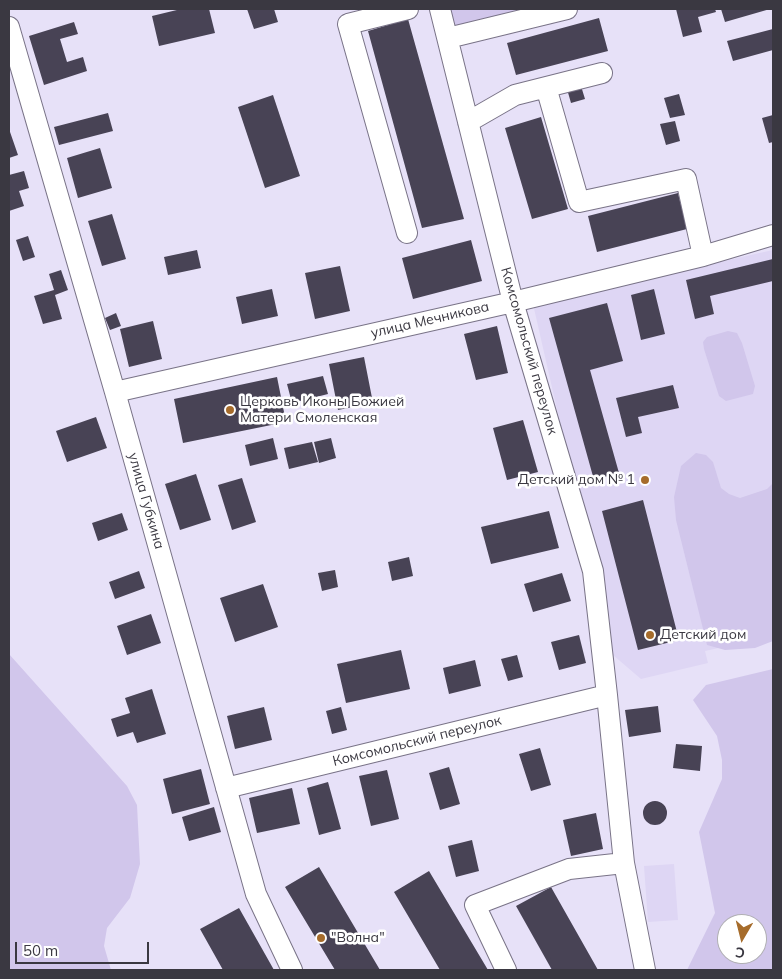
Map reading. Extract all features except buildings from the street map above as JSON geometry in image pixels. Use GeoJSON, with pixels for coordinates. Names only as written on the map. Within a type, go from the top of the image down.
{"type":"FeatureCollection","features":[{"type":"Feature","properties":{"kind":"street"},"geometry":{"type":"LineString","coordinates":[[407,233],[348,24],[408,9]]}},
{"type":"Feature","properties":{"kind":"street","name":"Комсомольский переулок"},"geometry":{"type":"LineString","coordinates":[[440,9],[513,302],[593,571],[624,863],[645,970]]}},
{"type":"Feature","properties":{"kind":"street"},"geometry":{"type":"LineString","coordinates":[[448,38],[567,9]]}},
{"type":"Feature","properties":{"kind":"street","name":"улица Губкина"},"geometry":{"type":"LineString","coordinates":[[9,27],[115,392],[256,894],[292,970]]}},
{"type":"Feature","properties":{"kind":"street"},"geometry":{"type":"LineString","coordinates":[[468,122],[515,95],[602,73]]}},
{"type":"Feature","properties":{"kind":"street"},"geometry":{"type":"LineString","coordinates":[[546,87],[579,202],[686,179],[704,256]]}},
{"type":"Feature","properties":{"kind":"street","name":"улица Мечникова"},"geometry":{"type":"LineString","coordinates":[[115,392],[513,302],[704,256],[773,236]]}},
{"type":"Feature","properties":{"kind":"street","name":"Комсомольский переулок"},"geometry":{"type":"LineString","coordinates":[[226,788],[607,695]]}},
{"type":"Feature","properties":{"kind":"street"},"geometry":{"type":"LineString","coordinates":[[506,970],[475,905],[569,869],[624,863]]}},
{"type":"Feature","properties":{"kind":"shaded area"},"geometry":{"type":"Polygon","coordinates":[[[445,9],[533,9],[450,30],[445,9]]]}},
{"type":"Feature","properties":{"kind":"shaded area","name":"Детский дом № 1"},"geometry":{"type":"Polygon","coordinates":[[[773,250],[773,636],[705,651],[708,663],[641,679],[613,655],[533,304],[773,250]]]}},
{"type":"Feature","properties":{"kind":"shaded area"},"geometry":{"type":"Polygon","coordinates":[[[728,331],[737,333],[742,343],[755,386],[753,394],[726,401],[719,396],[703,342],[707,337],[728,331]]]}},
{"type":"Feature","properties":{"kind":"shaded area"},"geometry":{"type":"Polygon","coordinates":[[[696,453],[706,455],[713,462],[721,488],[729,494],[740,498],[767,489],[773,483],[773,641],[755,648],[725,650],[707,645],[676,520],[674,497],[681,466],[696,453]]]}},
{"type":"Feature","properties":{"kind":"shaded area"},"geometry":{"type":"Polygon","coordinates":[[[9,654],[127,786],[137,805],[140,864],[130,898],[107,928],[104,946],[111,970],[9,970],[9,654]]]}},
{"type":"Feature","properties":{"kind":"shaded area"},"geometry":{"type":"Polygon","coordinates":[[[773,669],[773,970],[687,970],[715,913],[699,832],[722,779],[722,760],[717,736],[693,700],[706,685],[773,669]]]}},
{"type":"Feature","properties":{"kind":"shaded area"},"geometry":{"type":"Polygon","coordinates":[[[674,864],[678,920],[648,922],[644,866],[674,864]]]}},
{"type":"Feature","properties":{"kind":"place","name":"Церковь Иконы Божией Матери Смоленская"},"geometry":{"type":"Point","coordinates":[230,410]}},
{"type":"Feature","properties":{"kind":"place","name":"Детский дом № 1"},"geometry":{"type":"Point","coordinates":[645,480]}},
{"type":"Feature","properties":{"kind":"place","name":"Детский дом"},"geometry":{"type":"Point","coordinates":[650,635]}},
{"type":"Feature","properties":{"kind":"place","name":"\"Волна\""},"geometry":{"type":"Point","coordinates":[321,938]}}]}
